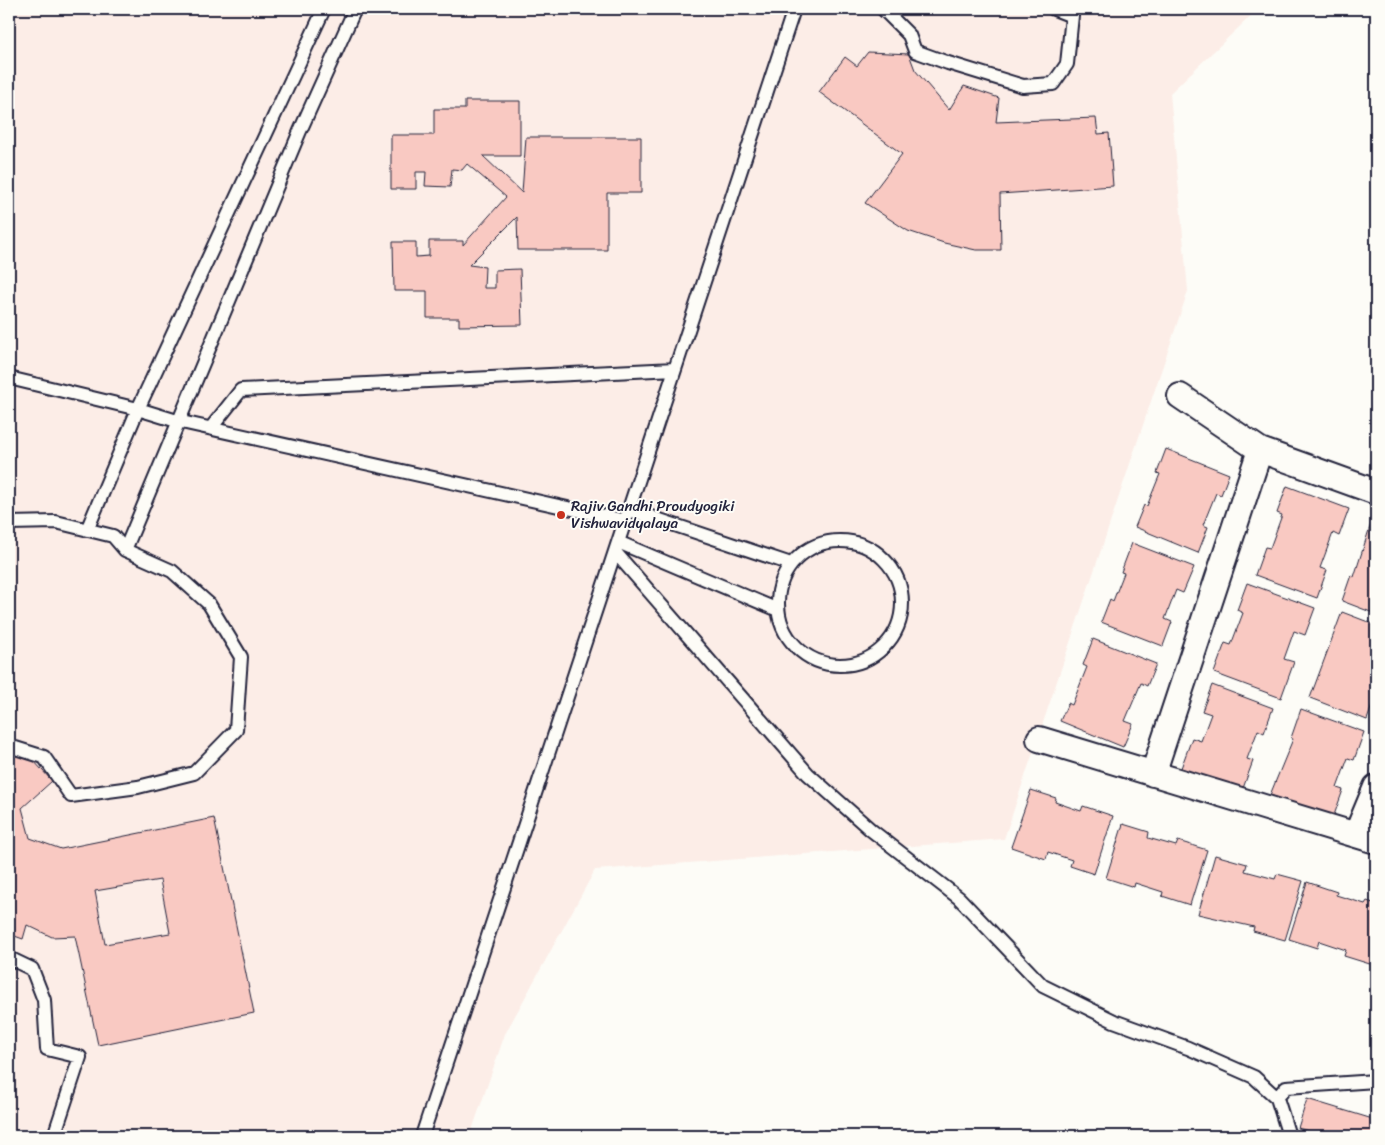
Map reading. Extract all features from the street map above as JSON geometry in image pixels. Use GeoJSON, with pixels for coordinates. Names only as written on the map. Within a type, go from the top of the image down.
{"type":"FeatureCollection","features":[{"type":"Feature","properties":{"kind":"street"},"geometry":{"type":"LineString","coordinates":[[1180,396],[1260,450],[1376,492]]}},
{"type":"Feature","properties":{"kind":"street"},"geometry":{"type":"LineString","coordinates":[[1153,774],[1260,450]]}},
{"type":"Feature","properties":{"kind":"street"},"geometry":{"type":"LineString","coordinates":[[1039,739],[1366,838],[1376,788]]}},
{"type":"Feature","properties":{"kind":"lane"},"geometry":{"type":"LineString","coordinates":[[87,530],[138,409],[324,9]]}},
{"type":"Feature","properties":{"kind":"lane"},"geometry":{"type":"LineString","coordinates":[[125,550],[177,421],[300,132],[355,9]]}},
{"type":"Feature","properties":{"kind":"lane"},"geometry":{"type":"LineString","coordinates":[[422,1136],[794,9]]}},
{"type":"Feature","properties":{"kind":"lane"},"geometry":{"type":"LineString","coordinates":[[884,9],[908,34],[915,51],[948,64],[1023,86],[1053,84],[1067,64],[1072,16],[1054,9]]}},
{"type":"Feature","properties":{"kind":"lane"},"geometry":{"type":"LineString","coordinates":[[211,428],[241,390],[675,369]]}},
{"type":"Feature","properties":{"kind":"lane"},"geometry":{"type":"LineString","coordinates":[[9,378],[138,409],[177,421],[628,515],[791,564]]}},
{"type":"Feature","properties":{"kind":"lane"},"geometry":{"type":"LineString","coordinates":[[9,523],[56,522],[113,536],[125,550],[172,571],[209,604],[241,657],[236,730],[194,773],[138,787],[71,796],[44,758],[9,746]]}},
{"type":"Feature","properties":{"kind":"lane"},"geometry":{"type":"LineString","coordinates":[[833,540],[849,541],[865,546],[879,554],[895,573],[903,596],[898,628],[889,642],[870,657],[847,665],[831,665],[815,660],[801,652],[786,633],[778,610],[778,593],[782,578],[791,564],[802,552],[833,540]]}},
{"type":"Feature","properties":{"kind":"lane"},"geometry":{"type":"LineString","coordinates":[[617,547],[778,610]]}},
{"type":"Feature","properties":{"kind":"lane"},"geometry":{"type":"LineString","coordinates":[[617,547],[808,774],[870,830],[959,898],[1043,986],[1114,1021],[1188,1048],[1254,1076],[1277,1098],[1289,1136]]}},
{"type":"Feature","properties":{"kind":"lane"},"geometry":{"type":"LineString","coordinates":[[9,958],[32,969],[44,1000],[46,1049],[80,1058],[54,1136]]}},
{"type":"Feature","properties":{"kind":"lane"},"geometry":{"type":"LineString","coordinates":[[1277,1098],[1286,1087],[1376,1081]]}},
{"type":"Feature","properties":{"kind":"shaded area","name":"Rajiv Gandhi Proudyogiki Vishwavidyalaya"},"geometry":{"type":"Polygon","coordinates":[[[9,9],[1258,9],[1170,93],[1188,291],[1004,839],[595,870],[505,1034],[470,1136],[9,1136],[9,9]]]}},
{"type":"Feature","properties":{"kind":"building"},"geometry":{"type":"Polygon","coordinates":[[[868,52],[909,54],[915,70],[949,110],[964,86],[999,98],[996,122],[1096,118],[1098,134],[1109,133],[1113,186],[1000,194],[1001,250],[976,250],[944,243],[908,231],[865,203],[902,154],[819,92],[845,57],[857,66],[868,52]]]}},
{"type":"Feature","properties":{"kind":"building"},"geometry":{"type":"Polygon","coordinates":[[[465,101],[520,101],[520,156],[483,156],[522,193],[526,137],[641,137],[641,193],[607,193],[607,250],[518,250],[517,217],[469,265],[485,267],[484,288],[495,288],[495,270],[520,269],[522,325],[459,326],[459,318],[427,318],[427,291],[394,291],[393,242],[416,242],[416,257],[429,256],[429,241],[463,241],[463,245],[506,197],[467,164],[462,170],[452,169],[450,187],[425,186],[426,172],[416,172],[416,189],[391,189],[391,135],[434,135],[434,109],[465,109],[465,101]]]}},
{"type":"Feature","properties":{"kind":"building"},"geometry":{"type":"Polygon","coordinates":[[[1166,449],[1229,474],[1221,495],[1216,493],[1203,525],[1208,527],[1198,553],[1135,527],[1144,505],[1147,506],[1160,474],[1157,473],[1166,449]]]}},
{"type":"Feature","properties":{"kind":"building"},"geometry":{"type":"Polygon","coordinates":[[[1287,486],[1349,509],[1339,536],[1333,533],[1320,568],[1327,570],[1317,598],[1255,575],[1265,547],[1270,548],[1282,515],[1277,513],[1287,486]]]}},
{"type":"Feature","properties":{"kind":"building"},"geometry":{"type":"Polygon","coordinates":[[[1375,511],[1376,614],[1342,601],[1351,575],[1354,577],[1375,511]]]}},
{"type":"Feature","properties":{"kind":"building"},"geometry":{"type":"Polygon","coordinates":[[[1132,543],[1194,567],[1183,593],[1176,590],[1165,619],[1172,622],[1163,646],[1101,622],[1110,599],[1113,601],[1124,573],[1121,572],[1132,543]]]}},
{"type":"Feature","properties":{"kind":"building"},"geometry":{"type":"Polygon","coordinates":[[[1247,583],[1315,608],[1305,635],[1294,631],[1284,659],[1294,662],[1281,698],[1214,673],[1225,643],[1231,645],[1243,613],[1237,610],[1247,583]]]}},
{"type":"Feature","properties":{"kind":"building"},"geometry":{"type":"Polygon","coordinates":[[[1342,612],[1376,625],[1376,672],[1371,686],[1376,688],[1376,694],[1367,720],[1310,698],[1342,612]]]}},
{"type":"Feature","properties":{"kind":"building"},"geometry":{"type":"Polygon","coordinates":[[[1093,639],[1156,664],[1147,686],[1141,683],[1125,721],[1133,724],[1123,747],[1060,721],[1068,703],[1072,705],[1087,667],[1083,665],[1093,639]]]}},
{"type":"Feature","properties":{"kind":"building"},"geometry":{"type":"Polygon","coordinates":[[[1212,685],[1273,708],[1264,733],[1258,730],[1247,759],[1253,761],[1242,791],[1181,768],[1192,738],[1201,741],[1211,714],[1202,711],[1212,685]]]}},
{"type":"Feature","properties":{"kind":"building"},"geometry":{"type":"Polygon","coordinates":[[[1301,709],[1364,732],[1354,760],[1348,758],[1337,788],[1343,790],[1333,818],[1270,795],[1293,739],[1291,738],[1301,709]]]}},
{"type":"Feature","properties":{"kind":"building"},"geometry":{"type":"Polygon","coordinates":[[[9,748],[33,760],[52,781],[22,808],[30,838],[61,849],[214,818],[254,1013],[98,1045],[75,936],[52,937],[27,925],[23,939],[9,934],[9,748]],[[160,880],[95,891],[105,944],[170,933],[160,880]]]}},
{"type":"Feature","properties":{"kind":"building"},"geometry":{"type":"Polygon","coordinates":[[[1031,790],[1056,798],[1055,802],[1081,811],[1083,806],[1113,816],[1094,874],[1070,866],[1072,860],[1048,852],[1046,859],[1011,847],[1031,790]]]}},
{"type":"Feature","properties":{"kind":"building"},"geometry":{"type":"Polygon","coordinates":[[[1123,824],[1149,832],[1148,838],[1176,846],[1178,841],[1207,850],[1190,905],[1162,896],[1163,892],[1135,883],[1134,887],[1106,878],[1123,824]]]}},
{"type":"Feature","properties":{"kind":"building"},"geometry":{"type":"Polygon","coordinates":[[[1215,855],[1247,864],[1245,871],[1275,879],[1277,874],[1303,881],[1285,940],[1253,931],[1254,927],[1198,914],[1215,855]]]}},
{"type":"Feature","properties":{"kind":"building"},"geometry":{"type":"Polygon","coordinates":[[[1307,882],[1337,892],[1336,895],[1365,904],[1367,901],[1376,904],[1376,955],[1373,965],[1344,956],[1346,950],[1319,941],[1317,948],[1289,939],[1307,882]]]}},
{"type":"Feature","properties":{"kind":"building"},"geometry":{"type":"Polygon","coordinates":[[[1307,1099],[1376,1120],[1376,1136],[1325,1136],[1298,1128],[1307,1099]]]}},
{"type":"Feature","properties":{"kind":"place","name":"Rajiv Gandhi Proudyogiki Vishwavidyalaya"},"geometry":{"type":"Point","coordinates":[561,515]}}]}
